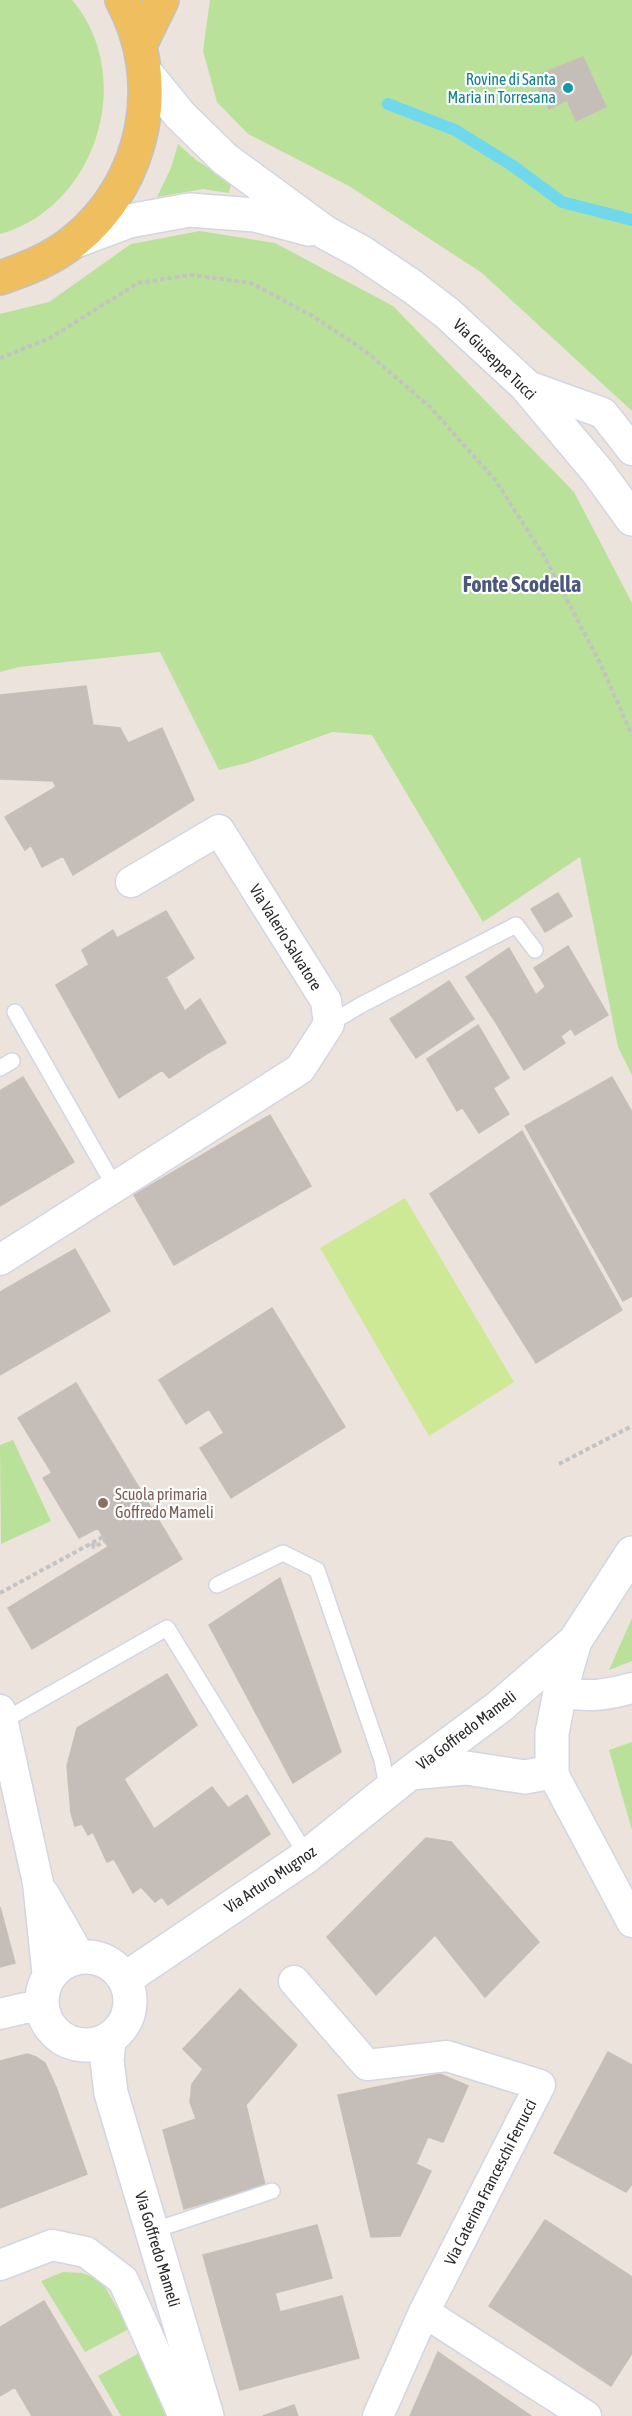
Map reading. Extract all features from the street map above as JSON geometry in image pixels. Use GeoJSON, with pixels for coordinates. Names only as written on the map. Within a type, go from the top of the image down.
{"type":"FeatureCollection","features":[{"type":"Feature","properties":{"kind":"main road"},"geometry":{"type":"LineString","coordinates":[[0,278],[37,265],[73,242],[103,212],[116,195],[131,166],[141,136],[145,104],[143,59],[130,15],[122,0]]}},
{"type":"Feature","properties":{"kind":"main road"},"geometry":{"type":"LineString","coordinates":[[143,59],[162,0]]}},
{"type":"Feature","properties":{"kind":"main road","name":"Via Giuseppe Tucci"},"geometry":{"type":"LineString","coordinates":[[143,59],[180,115],[225,159],[326,233],[361,252],[413,287],[447,313],[525,385],[598,472],[632,519]]}},
{"type":"Feature","properties":{"kind":"main road","name":"Via Giuseppe Tucci"},"geometry":{"type":"LineString","coordinates":[[73,242],[129,221],[189,210],[255,215],[326,233]]}},
{"type":"Feature","properties":{"kind":"main road"},"geometry":{"type":"LineString","coordinates":[[552,1772],[552,1733],[560,1692],[575,1641],[632,1553]]}},
{"type":"Feature","properties":{"kind":"main road","name":"Via Goffredo Mameli"},"geometry":{"type":"LineString","coordinates":[[399,1782],[499,1707],[575,1641]]}},
{"type":"Feature","properties":{"kind":"main road","name":"Via Goffredo Mameli"},"geometry":{"type":"LineString","coordinates":[[399,1782],[466,1768],[525,1777],[552,1772]]}},
{"type":"Feature","properties":{"kind":"main road","name":"Via Arturo Mugnoz"},"geometry":{"type":"LineString","coordinates":[[125,1979],[307,1856],[399,1782]]}},
{"type":"Feature","properties":{"kind":"main road"},"geometry":{"type":"LineString","coordinates":[[80,1957],[99,1958],[108,1962],[125,1979],[131,1996],[129,2013],[118,2032],[109,2040],[89,2046],[72,2043],[63,2040],[50,2028],[45,1992],[64,1962],[80,1957]]}},
{"type":"Feature","properties":{"kind":"main road","name":"Via Goffredo Mameli"},"geometry":{"type":"LineString","coordinates":[[109,2040],[107,2060],[111,2092],[206,2410]]}},
{"type":"Feature","properties":{"kind":"main road","name":"Via Goffredo Mameli"},"geometry":{"type":"LineString","coordinates":[[72,2043],[92,2064],[111,2092]]}},
{"type":"Feature","properties":{"kind":"street"},"geometry":{"type":"LineString","coordinates":[[525,385],[603,413],[632,450]]}},
{"type":"Feature","properties":{"kind":"street","name":"Via Valerio Salvatore"},"geometry":{"type":"LineString","coordinates":[[131,882],[219,830],[326,1001],[329,1024]]}},
{"type":"Feature","properties":{"kind":"street"},"geometry":{"type":"LineString","coordinates":[[0,1260],[300,1069],[329,1024]]}},
{"type":"Feature","properties":{"kind":"street"},"geometry":{"type":"LineString","coordinates":[[560,1692],[585,1697],[632,1688]]}},
{"type":"Feature","properties":{"kind":"street"},"geometry":{"type":"LineString","coordinates":[[0,2014],[26,2008],[45,1992],[38,1883],[1,1717]]}},
{"type":"Feature","properties":{"kind":"street"},"geometry":{"type":"LineString","coordinates":[[552,1772],[632,1922]]}},
{"type":"Feature","properties":{"kind":"street"},"geometry":{"type":"LineString","coordinates":[[38,1883],[80,1957]]}},
{"type":"Feature","properties":{"kind":"street","name":"Via Caterina Franceschi Ferrucci"},"geometry":{"type":"LineString","coordinates":[[294,1981],[367,2065],[447,2056],[540,2085],[424,2312],[378,2416]]}},
{"type":"Feature","properties":{"kind":"street","name":"Via Goffredo Mameli"},"geometry":{"type":"LineString","coordinates":[[0,2265],[52,2245],[86,2252],[123,2280],[181,2410],[206,2410]]}},
{"type":"Feature","properties":{"kind":"street"},"geometry":{"type":"LineString","coordinates":[[424,2312],[586,2416]]}},
{"type":"Feature","properties":{"kind":"lane"},"geometry":{"type":"LineString","coordinates":[[329,1024],[361,1005],[516,925],[535,950]]}},
{"type":"Feature","properties":{"kind":"lane"},"geometry":{"type":"LineString","coordinates":[[15,1012],[115,1187]]}},
{"type":"Feature","properties":{"kind":"lane"},"geometry":{"type":"LineString","coordinates":[[217,1585],[283,1553],[317,1570],[382,1760],[399,1782]]}},
{"type":"Feature","properties":{"kind":"lane"},"geometry":{"type":"LineString","coordinates":[[1,1717],[166,1628],[307,1856]]}},
{"type":"Feature","properties":{"kind":"lane"},"geometry":{"type":"LineString","coordinates":[[152,2231],[272,2191]]}},
{"type":"Feature","properties":{"kind":"path"},"geometry":{"type":"LineString","coordinates":[[0,358],[50,338],[138,284],[191,275],[251,283],[311,315],[364,350],[430,407],[496,481],[544,556],[599,661],[632,735]]}},
{"type":"Feature","properties":{"kind":"path"},"geometry":{"type":"LineString","coordinates":[[558,1464],[632,1426]]}},
{"type":"Feature","properties":{"kind":"path"},"geometry":{"type":"LineString","coordinates":[[0,1593],[92,1543],[104,1539]]}},
{"type":"Feature","properties":{"kind":"green space"},"geometry":{"type":"Polygon","coordinates":[[[0,0],[72,0],[92,31],[102,65],[103,100],[97,135],[83,168],[61,197],[34,219],[0,234],[0,0]]]}},
{"type":"Feature","properties":{"kind":"green space"},"geometry":{"type":"Polygon","coordinates":[[[210,0],[632,0],[632,411],[482,273],[349,186],[248,134],[217,102],[203,51],[210,0]]]}},
{"type":"Feature","properties":{"kind":"green space"},"geometry":{"type":"Polygon","coordinates":[[[178,144],[196,160],[231,183],[229,193],[203,189],[157,197],[171,168],[178,144]]]}},
{"type":"Feature","properties":{"kind":"green space"},"geometry":{"type":"Polygon","coordinates":[[[200,231],[275,243],[393,306],[574,492],[632,603],[632,1075],[618,1047],[580,857],[483,922],[372,735],[332,732],[247,763],[219,770],[160,652],[19,667],[0,672],[0,314],[49,302],[131,244],[200,231]]]}},
{"type":"Feature","properties":{"kind":"green space"},"geometry":{"type":"Polygon","coordinates":[[[405,1198],[514,1382],[429,1436],[320,1248],[405,1198]]]}},
{"type":"Feature","properties":{"kind":"green space"},"geometry":{"type":"Polygon","coordinates":[[[13,1440],[51,1521],[1,1544],[0,1445],[13,1440]]]}},
{"type":"Feature","properties":{"kind":"green space"},"geometry":{"type":"Polygon","coordinates":[[[632,1618],[632,1661],[609,1670],[632,1618]]]}},
{"type":"Feature","properties":{"kind":"green space"},"geometry":{"type":"Polygon","coordinates":[[[632,1742],[632,1830],[609,1750],[632,1742]]]}},
{"type":"Feature","properties":{"kind":"green space"},"geometry":{"type":"Polygon","coordinates":[[[63,2272],[82,2273],[101,2280],[129,2329],[85,2352],[41,2281],[63,2272]]]}},
{"type":"Feature","properties":{"kind":"green space"},"geometry":{"type":"Polygon","coordinates":[[[139,2353],[167,2416],[121,2416],[98,2376],[139,2353]]]}},
{"type":"Feature","properties":{"kind":"building","name":"Rovine di Santa Maria in Torresana"},"geometry":{"type":"Polygon","coordinates":[[[583,57],[606,107],[576,121],[567,100],[549,109],[533,77],[583,57]]]}},
{"type":"Feature","properties":{"kind":"building"},"geometry":{"type":"Polygon","coordinates":[[[86,686],[93,725],[63,743],[69,760],[53,781],[0,779],[0,695],[86,686]]]}},
{"type":"Feature","properties":{"kind":"building"},"geometry":{"type":"Polygon","coordinates":[[[93,725],[120,728],[128,743],[98,757],[56,787],[53,781],[69,760],[63,743],[93,725]]]}},
{"type":"Feature","properties":{"kind":"building"},"geometry":{"type":"Polygon","coordinates":[[[162,728],[194,800],[153,826],[130,770],[140,765],[128,743],[162,728]]]}},
{"type":"Feature","properties":{"kind":"building"},"geometry":{"type":"Polygon","coordinates":[[[128,743],[140,765],[109,780],[98,757],[128,743]]]}},
{"type":"Feature","properties":{"kind":"building"},"geometry":{"type":"Polygon","coordinates":[[[98,757],[109,780],[85,792],[73,774],[98,757]]]}},
{"type":"Feature","properties":{"kind":"building"},"geometry":{"type":"Polygon","coordinates":[[[130,770],[153,826],[132,839],[109,780],[130,770]]]}},
{"type":"Feature","properties":{"kind":"building"},"geometry":{"type":"Polygon","coordinates":[[[73,774],[85,792],[109,780],[132,839],[73,875],[63,856],[42,867],[31,845],[25,850],[5,817],[56,787],[73,774]]]}},
{"type":"Feature","properties":{"kind":"building"},"geometry":{"type":"Polygon","coordinates":[[[558,893],[572,916],[545,932],[531,909],[558,893]]]}},
{"type":"Feature","properties":{"kind":"building"},"geometry":{"type":"Polygon","coordinates":[[[166,911],[194,958],[166,977],[146,941],[126,953],[121,945],[89,965],[82,950],[113,930],[117,938],[166,911]]]}},
{"type":"Feature","properties":{"kind":"building"},"geometry":{"type":"Polygon","coordinates":[[[146,941],[208,1053],[169,1078],[162,1070],[119,1098],[56,985],[121,945],[126,953],[146,941]]]}},
{"type":"Feature","properties":{"kind":"building"},"geometry":{"type":"Polygon","coordinates":[[[568,946],[608,1015],[575,1035],[534,968],[568,946]]]}},
{"type":"Feature","properties":{"kind":"building"},"geometry":{"type":"Polygon","coordinates":[[[509,948],[536,995],[496,1023],[466,977],[509,948]]]}},
{"type":"Feature","properties":{"kind":"building"},"geometry":{"type":"Polygon","coordinates":[[[449,981],[474,1019],[416,1058],[390,1019],[449,981]]]}},
{"type":"Feature","properties":{"kind":"building"},"geometry":{"type":"Polygon","coordinates":[[[545,987],[570,1029],[561,1036],[536,995],[545,987]]]}},
{"type":"Feature","properties":{"kind":"building"},"geometry":{"type":"Polygon","coordinates":[[[536,995],[565,1043],[524,1070],[496,1023],[536,995]]]}},
{"type":"Feature","properties":{"kind":"building"},"geometry":{"type":"Polygon","coordinates":[[[200,999],[226,1043],[208,1053],[185,1011],[200,999]]]}},
{"type":"Feature","properties":{"kind":"building"},"geometry":{"type":"Polygon","coordinates":[[[478,1025],[509,1078],[457,1111],[427,1059],[478,1025]]]}},
{"type":"Feature","properties":{"kind":"building"},"geometry":{"type":"Polygon","coordinates":[[[23,1077],[74,1162],[0,1206],[0,1091],[23,1077]]]}},
{"type":"Feature","properties":{"kind":"building"},"geometry":{"type":"Polygon","coordinates":[[[612,1077],[632,1112],[632,1296],[623,1301],[525,1126],[612,1077]]]}},
{"type":"Feature","properties":{"kind":"building"},"geometry":{"type":"Polygon","coordinates":[[[493,1088],[509,1114],[479,1133],[462,1107],[493,1088]]]}},
{"type":"Feature","properties":{"kind":"building"},"geometry":{"type":"Polygon","coordinates":[[[270,1115],[311,1186],[174,1265],[134,1195],[270,1115]]]}},
{"type":"Feature","properties":{"kind":"building"},"geometry":{"type":"Polygon","coordinates":[[[522,1131],[622,1310],[536,1363],[430,1194],[522,1131]]]}},
{"type":"Feature","properties":{"kind":"building"},"geometry":{"type":"Polygon","coordinates":[[[75,1249],[110,1311],[0,1375],[0,1292],[75,1249]]]}},
{"type":"Feature","properties":{"kind":"building"},"geometry":{"type":"Polygon","coordinates":[[[272,1308],[345,1427],[231,1498],[200,1448],[224,1433],[209,1409],[186,1424],[159,1380],[272,1308]]]}},
{"type":"Feature","properties":{"kind":"building","name":"Scuola primaria Goffredo Mameli"},"geometry":{"type":"Polygon","coordinates":[[[76,1383],[182,1559],[32,1649],[8,1608],[108,1547],[98,1528],[79,1538],[43,1478],[52,1473],[18,1418],[76,1383]]]}},
{"type":"Feature","properties":{"kind":"building"},"geometry":{"type":"Polygon","coordinates":[[[280,1578],[341,1752],[293,1783],[209,1625],[280,1578]]]}},
{"type":"Feature","properties":{"kind":"building"},"geometry":{"type":"Polygon","coordinates":[[[167,1674],[197,1725],[124,1779],[154,1829],[212,1787],[228,1808],[247,1795],[270,1834],[168,1905],[162,1897],[155,1902],[141,1887],[133,1893],[114,1859],[107,1862],[93,1832],[88,1835],[82,1824],[75,1826],[71,1813],[67,1766],[77,1728],[167,1674]]]}},
{"type":"Feature","properties":{"kind":"building"},"geometry":{"type":"Polygon","coordinates":[[[426,1838],[451,1842],[539,1942],[485,1997],[435,1935],[376,1995],[327,1937],[426,1838]]]}},
{"type":"Feature","properties":{"kind":"building"},"geometry":{"type":"Polygon","coordinates":[[[0,1907],[15,1963],[0,1967],[0,1907]]]}},
{"type":"Feature","properties":{"kind":"building"},"geometry":{"type":"Polygon","coordinates":[[[240,1989],[297,2045],[246,2105],[265,2185],[184,2209],[163,2130],[196,2119],[190,2102],[192,2084],[203,2069],[183,2049],[240,1989]]]}},
{"type":"Feature","properties":{"kind":"building"},"geometry":{"type":"Polygon","coordinates":[[[608,2052],[632,2065],[632,2184],[626,2192],[554,2153],[608,2052]]]}},
{"type":"Feature","properties":{"kind":"building"},"geometry":{"type":"Polygon","coordinates":[[[27,2054],[45,2063],[56,2087],[0,2107],[0,2061],[27,2054]]]}},
{"type":"Feature","properties":{"kind":"building"},"geometry":{"type":"Polygon","coordinates":[[[440,2074],[468,2086],[443,2142],[428,2137],[416,2164],[431,2171],[400,2236],[371,2237],[338,2095],[440,2074]]]}},
{"type":"Feature","properties":{"kind":"building"},"geometry":{"type":"Polygon","coordinates":[[[56,2087],[87,2174],[0,2208],[0,2107],[56,2087]]]}},
{"type":"Feature","properties":{"kind":"building"},"geometry":{"type":"Polygon","coordinates":[[[545,2220],[632,2277],[632,2353],[611,2386],[489,2306],[545,2220]]]}},
{"type":"Feature","properties":{"kind":"building"},"geometry":{"type":"Polygon","coordinates":[[[317,2225],[332,2278],[275,2293],[280,2312],[342,2296],[359,2358],[240,2390],[203,2255],[317,2225]]]}},
{"type":"Feature","properties":{"kind":"building"},"geometry":{"type":"Polygon","coordinates":[[[44,2301],[112,2416],[32,2416],[15,2387],[0,2396],[0,2327],[44,2301]]]}},
{"type":"Feature","properties":{"kind":"building"},"geometry":{"type":"Polygon","coordinates":[[[438,2352],[531,2416],[410,2416],[438,2352]]]}},
{"type":"Feature","properties":{"kind":"building"},"geometry":{"type":"Polygon","coordinates":[[[294,2405],[298,2416],[263,2416],[294,2405]]]}},
{"type":"Feature","properties":{"kind":"waterway"},"geometry":{"type":"LineString","coordinates":[[388,104],[455,130],[513,166],[562,202],[632,220]]}},
{"type":"Feature","properties":{"kind":"place","name":"Rovine di Santa Maria in Torresana"},"geometry":{"type":"Point","coordinates":[568,88]}},
{"type":"Feature","properties":{"kind":"place","name":"Scuola primaria Goffredo Mameli"},"geometry":{"type":"Point","coordinates":[103,1503]}},
{"type":"Feature","properties":{"kind":"district","name":"Fonte Scodella"},"geometry":{"type":"Point","coordinates":[522,584]}}]}
